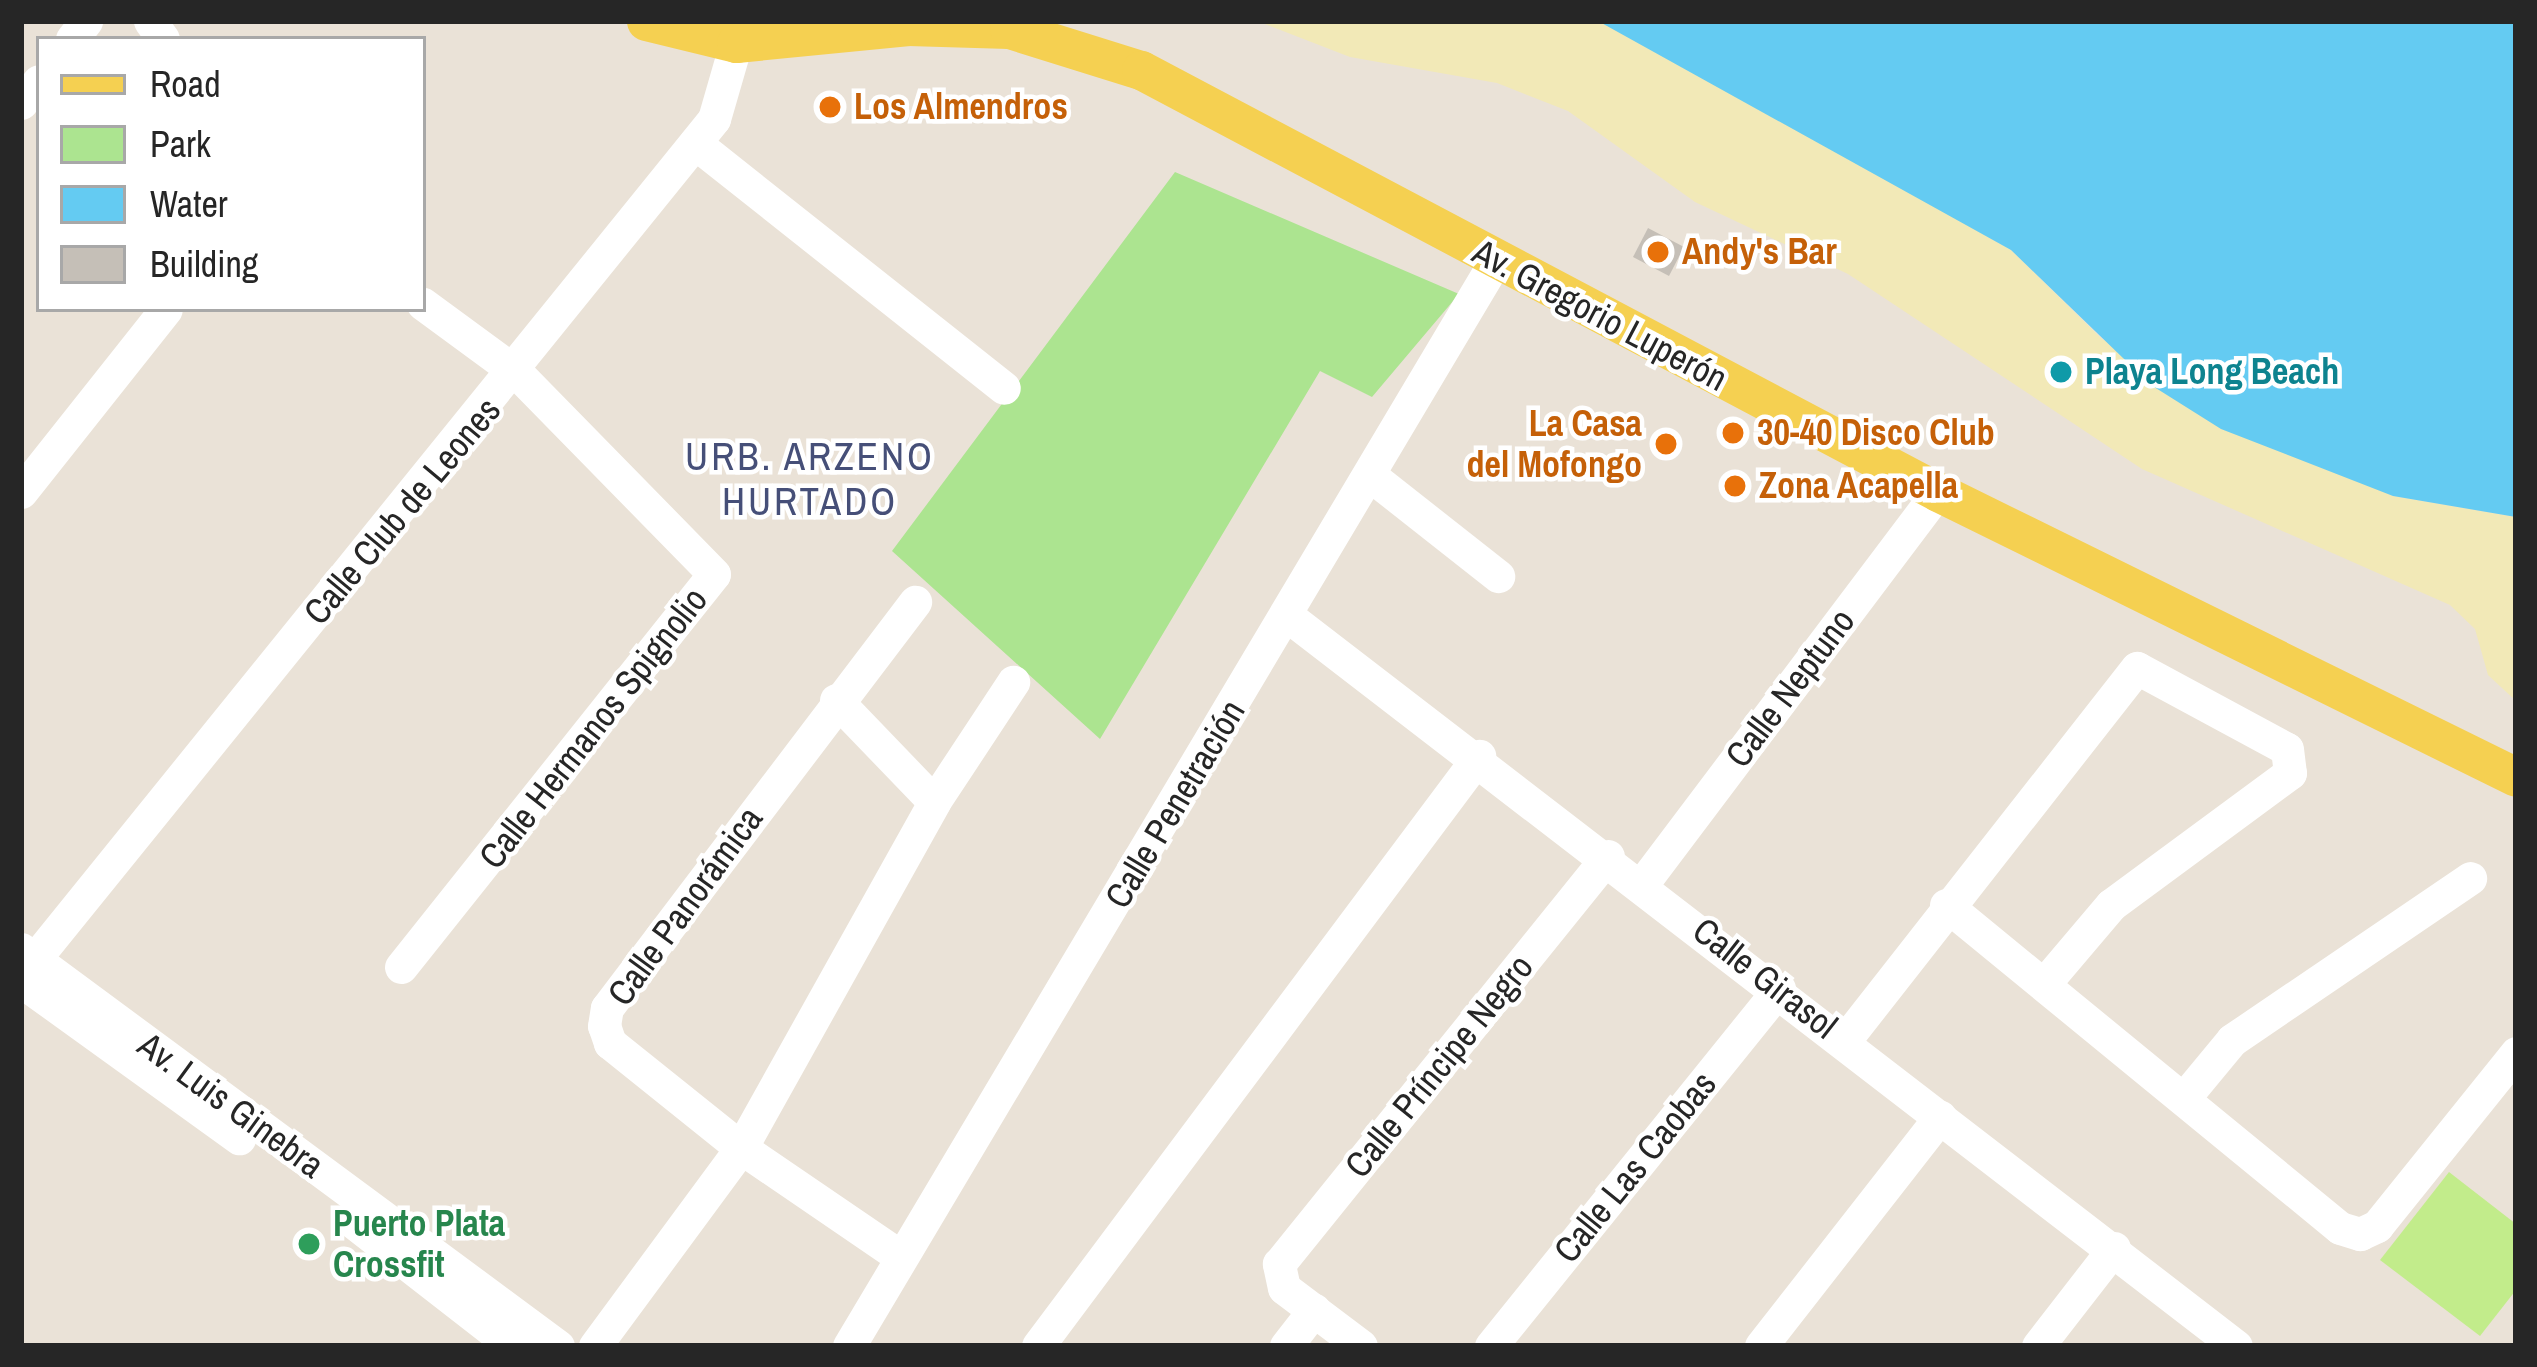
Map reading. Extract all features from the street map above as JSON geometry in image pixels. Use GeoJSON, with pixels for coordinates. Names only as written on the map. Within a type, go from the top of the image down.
{"type":"FeatureCollection","features":[{"type":"Feature","properties":{"kind":"main road","name":"Av. Gregorio Luperón"},"geometry":{"type":"LineString","coordinates":[[646,21],[736,43],[908,26],[1009,29],[1073,43],[1938,492],[2516,777]]}},
{"type":"Feature","properties":{"kind":"street","name":"Calle Club de Leones"},"geometry":{"type":"LineString","coordinates":[[24,966],[517,373],[714,119],[736,43]]}},
{"type":"Feature","properties":{"kind":"street"},"geometry":{"type":"LineString","coordinates":[[695,143],[1004,388]]}},
{"type":"Feature","properties":{"kind":"street","name":"Calle Penetración"},"geometry":{"type":"LineString","coordinates":[[849,1346],[1289,617],[1496,260]]}},
{"type":"Feature","properties":{"kind":"street","name":"Calle Hermanos Spignolio"},"geometry":{"type":"LineString","coordinates":[[401,967],[714,574],[517,373],[426,306]]}},
{"type":"Feature","properties":{"kind":"street"},"geometry":{"type":"LineString","coordinates":[[21,492],[164,312]]}},
{"type":"Feature","properties":{"kind":"street"},"geometry":{"type":"LineString","coordinates":[[1371,476],[1498,576]]}},
{"type":"Feature","properties":{"kind":"street","name":"Calle Neptuno"},"geometry":{"type":"LineString","coordinates":[[1642,884],[1938,492]]}},
{"type":"Feature","properties":{"kind":"street","name":"Calle Panorámica"},"geometry":{"type":"LineString","coordinates":[[901,1257],[741,1148],[610,1043],[607,1008],[836,700],[915,602]]}},
{"type":"Feature","properties":{"kind":"street","name":"Calle Girasol"},"geometry":{"type":"LineString","coordinates":[[1289,617],[1479,756],[2236,1346]]}},
{"type":"Feature","properties":{"kind":"street"},"geometry":{"type":"LineString","coordinates":[[1845,1040],[1946,905],[2137,668],[2287,748],[2290,773],[2111,905],[2044,984]]}},
{"type":"Feature","properties":{"kind":"street"},"geometry":{"type":"LineString","coordinates":[[595,1346],[741,1148],[934,802],[1013,682]]}},
{"type":"Feature","properties":{"kind":"street"},"geometry":{"type":"LineString","coordinates":[[836,700],[934,802]]}},
{"type":"Feature","properties":{"kind":"street"},"geometry":{"type":"LineString","coordinates":[[1038,1346],[1479,756]]}},
{"type":"Feature","properties":{"kind":"street","name":"Calle Príncipe Negro"},"geometry":{"type":"LineString","coordinates":[[1314,1310],[1276,1278],[1608,856]]}},
{"type":"Feature","properties":{"kind":"street"},"geometry":{"type":"LineString","coordinates":[[2184,1098],[2232,1040],[2470,878]]}},
{"type":"Feature","properties":{"kind":"street"},"geometry":{"type":"LineString","coordinates":[[1946,905],[2340,1228],[2360,1234],[2377,1226],[2516,1053]]}},
{"type":"Feature","properties":{"kind":"street","name":"Av. Luis Ginebra"},"geometry":{"type":"LineString","coordinates":[[24,966],[512,1346]]}},
{"type":"Feature","properties":{"kind":"street","name":"Av. Luis Ginebra"},"geometry":{"type":"LineString","coordinates":[[24,966],[558,1346]]}},
{"type":"Feature","properties":{"kind":"street","name":"Calle Las Caobas"},"geometry":{"type":"LineString","coordinates":[[1491,1346],[1779,989]]}},
{"type":"Feature","properties":{"kind":"street"},"geometry":{"type":"LineString","coordinates":[[1761,1346],[1940,1117]]}},
{"type":"Feature","properties":{"kind":"street"},"geometry":{"type":"LineString","coordinates":[[2038,1346],[2114,1248]]}},
{"type":"Feature","properties":{"kind":"street"},"geometry":{"type":"LineString","coordinates":[[1286,1346],[1314,1310],[1361,1346]]}},
{"type":"Feature","properties":{"kind":"green space"},"geometry":{"type":"Polygon","coordinates":[[[1175,172],[1459,294],[1372,397],[1320,371],[1100,739],[892,551],[1175,172]]]}},
{"type":"Feature","properties":{"kind":"green space"},"geometry":{"type":"Polygon","coordinates":[[[2449,1172],[2516,1224],[2516,1290],[2480,1336],[2380,1260],[2449,1172]]]}},
{"type":"Feature","properties":{"kind":"sand","name":"Playa Long Beach"},"geometry":{"type":"Polygon","coordinates":[[[1257,21],[1598,21],[1665,53],[2011,250],[2102,339],[2393,496],[2516,517],[2516,701],[2488,675],[2475,629],[2450,605],[2142,469],[1848,274],[1695,202],[1568,111],[1497,83],[1350,57],[1257,21]]]}},
{"type":"Feature","properties":{"kind":"water"},"geometry":{"type":"Polygon","coordinates":[[[1598,21],[2516,21],[2516,517],[2393,496],[2221,429],[2151,385],[2011,250],[1598,21]]]}},
{"type":"Feature","properties":{"kind":"building","name":"Andy's Bar"},"geometry":{"type":"Polygon","coordinates":[[[1648,228],[1684,247],[1669,276],[1633,257],[1648,228]]]}},
{"type":"Feature","properties":{"kind":"place","name":"Los Almendros"},"geometry":{"type":"Point","coordinates":[830,107]}},
{"type":"Feature","properties":{"kind":"place","name":"Andy's Bar"},"geometry":{"type":"Point","coordinates":[1658,252]}},
{"type":"Feature","properties":{"kind":"place","name":"Playa Long Beach"},"geometry":{"type":"Point","coordinates":[2061,372]}},
{"type":"Feature","properties":{"kind":"place","name":"30-40 Disco Club"},"geometry":{"type":"Point","coordinates":[1733,433]}},
{"type":"Feature","properties":{"kind":"place","name":"La Casa del Mofongo"},"geometry":{"type":"Point","coordinates":[1666,444]}},
{"type":"Feature","properties":{"kind":"place","name":"Zona Acapella"},"geometry":{"type":"Point","coordinates":[1735,486]}},
{"type":"Feature","properties":{"kind":"place","name":"Puerto Plata Crossfit"},"geometry":{"type":"Point","coordinates":[309,1244]}},
{"type":"Feature","properties":{"kind":"district","name":"URB. ARZENO HURTADO"},"geometry":{"type":"Point","coordinates":[810,480]}}]}
